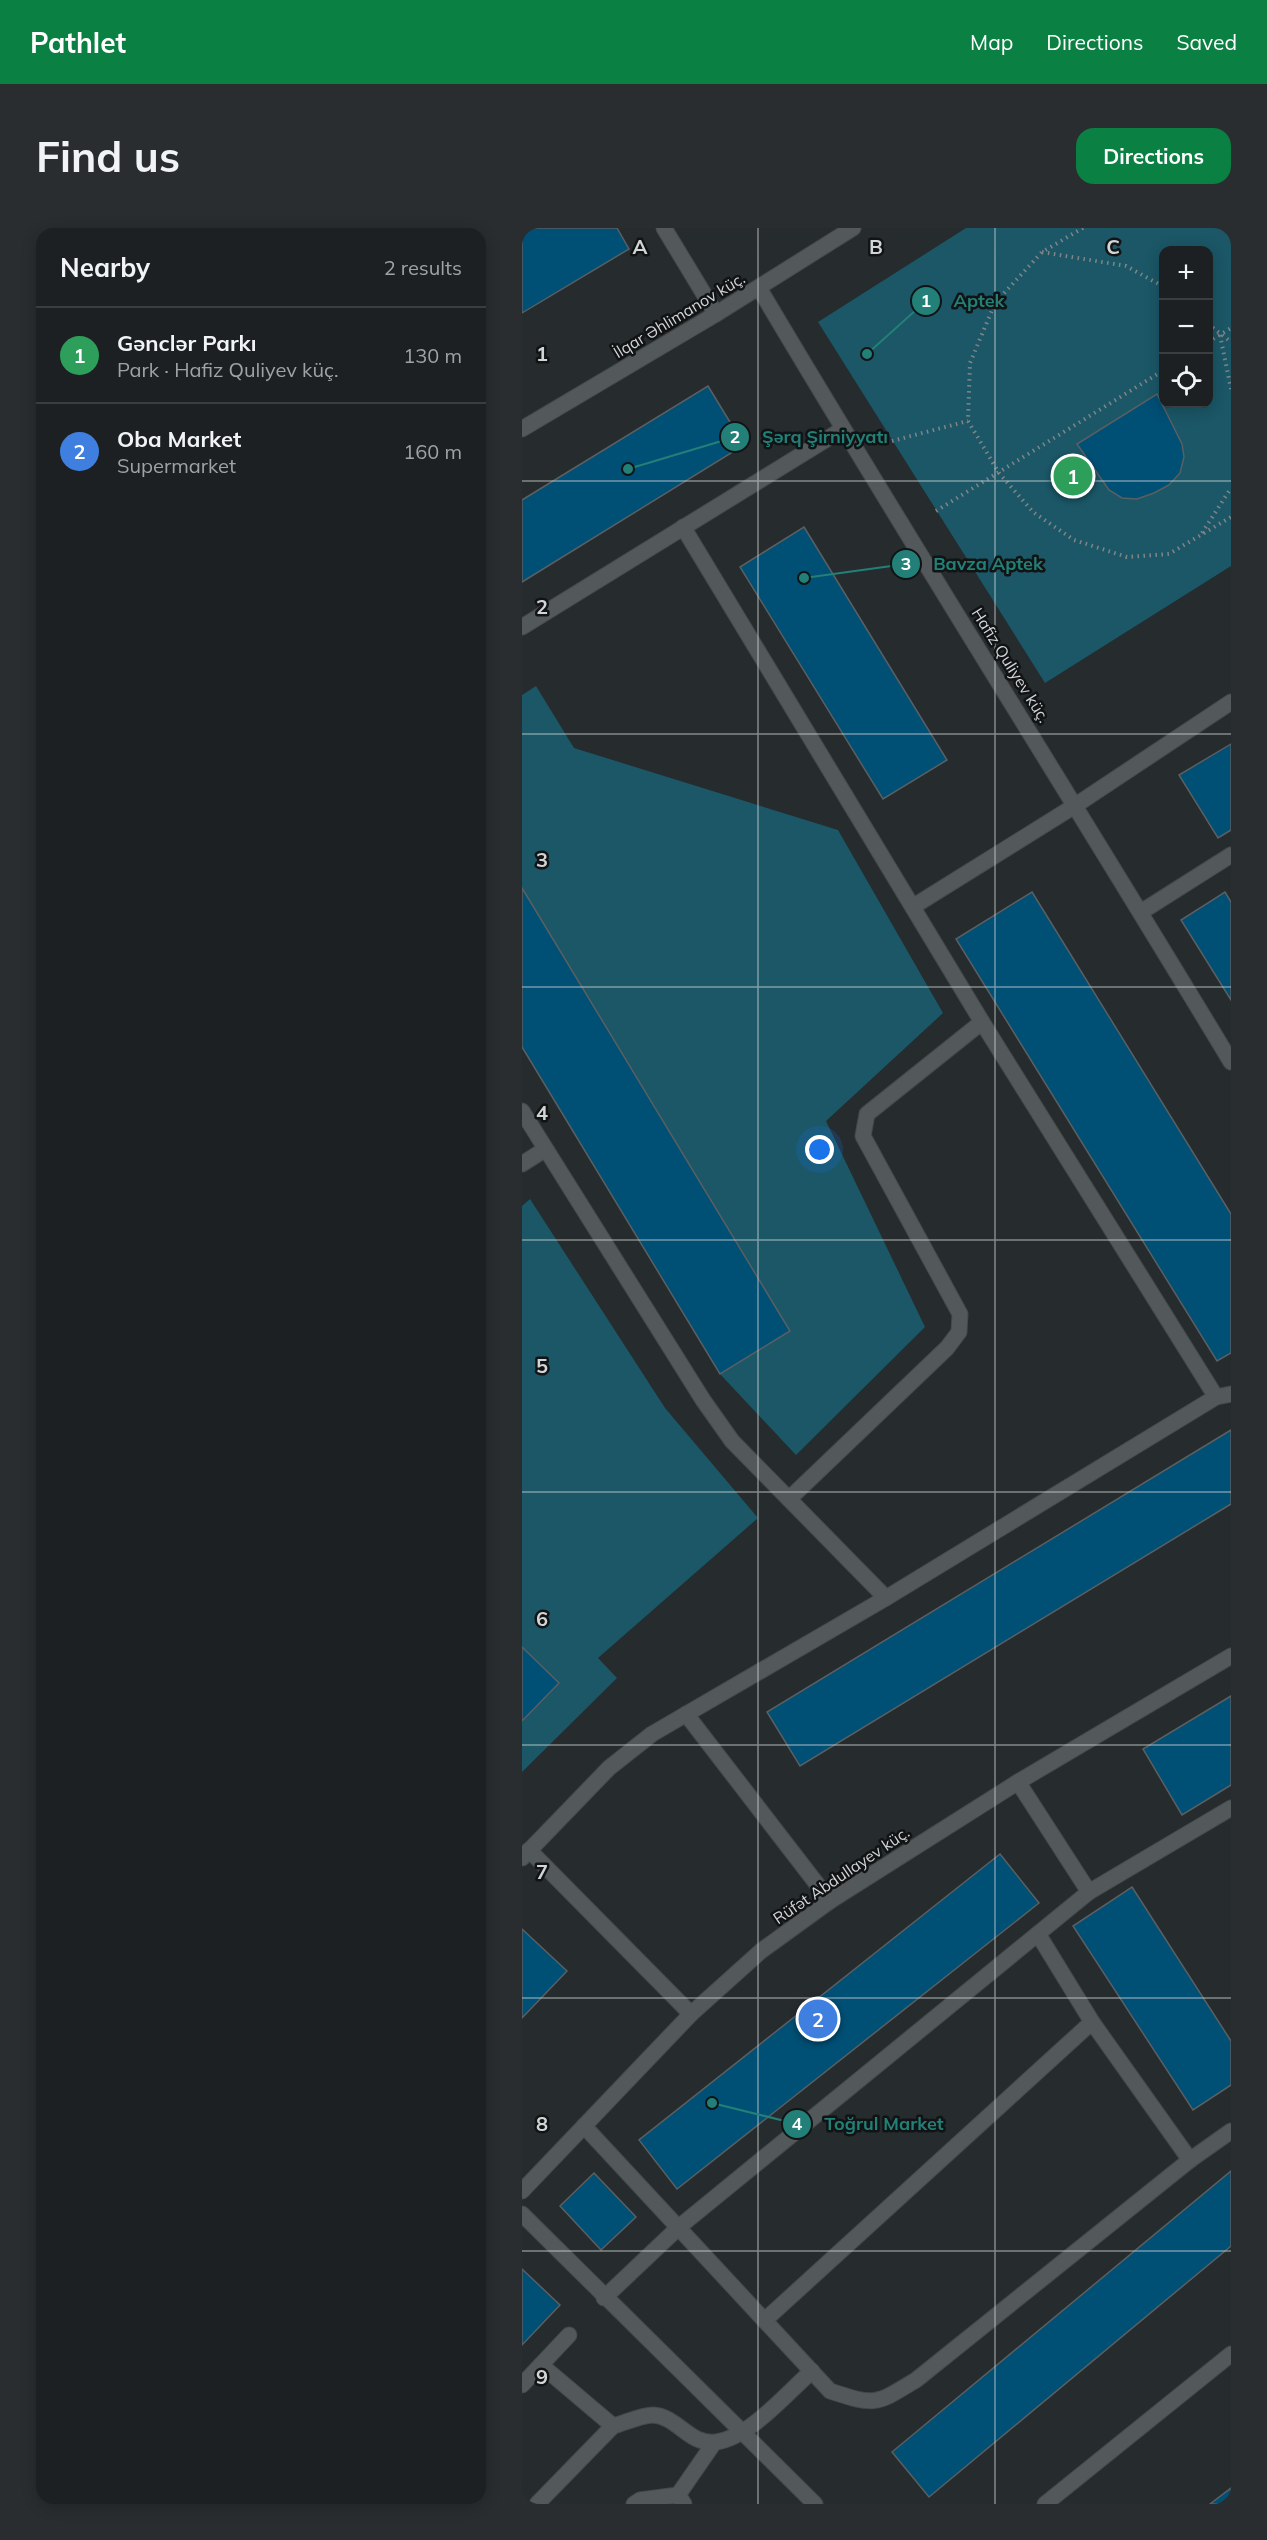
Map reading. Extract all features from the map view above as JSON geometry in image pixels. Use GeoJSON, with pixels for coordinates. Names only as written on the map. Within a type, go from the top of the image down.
{"type":"FeatureCollection","features":[{"type":"Feature","properties":{"kind":"street"},"geometry":{"type":"LineString","coordinates":[[664,228],[716,314]]}},
{"type":"Feature","properties":{"kind":"street","name":"İlqar Əhlimanov küç."},"geometry":{"type":"LineString","coordinates":[[522,429],[759,288],[853,228]]}},
{"type":"Feature","properties":{"kind":"street","name":"Hafiz Quliyev küç."},"geometry":{"type":"LineString","coordinates":[[759,288],[1231,1062]]}},
{"type":"Feature","properties":{"kind":"street"},"geometry":{"type":"LineString","coordinates":[[522,627],[843,429]]}},
{"type":"Feature","properties":{"kind":"street"},"geometry":{"type":"LineString","coordinates":[[683,527],[982,1022],[1224,1396],[886,1598],[652,1734],[609,1768],[526,1854],[691,2014]]}},
{"type":"Feature","properties":{"kind":"street"},"geometry":{"type":"LineString","coordinates":[[914,906],[1076,805],[1231,702]]}},
{"type":"Feature","properties":{"kind":"street"},"geometry":{"type":"LineString","coordinates":[[1141,912],[1231,855]]}},
{"type":"Feature","properties":{"kind":"street"},"geometry":{"type":"LineString","coordinates":[[789,1499],[947,1348],[959,1332],[960,1314],[863,1136],[867,1114],[982,1022]]}},
{"type":"Feature","properties":{"kind":"street"},"geometry":{"type":"LineString","coordinates":[[522,1111],[544,1150],[708,1408],[732,1441],[886,1598]]}},
{"type":"Feature","properties":{"kind":"street"},"geometry":{"type":"LineString","coordinates":[[522,1164],[544,1150]]}},
{"type":"Feature","properties":{"kind":"street","name":"Rüfət Abdullayev küç."},"geometry":{"type":"LineString","coordinates":[[522,2191],[691,2014],[761,1951],[830,1900],[1018,1782],[1231,1656]]}},
{"type":"Feature","properties":{"kind":"street"},"geometry":{"type":"LineString","coordinates":[[686,1714],[830,1900]]}},
{"type":"Feature","properties":{"kind":"street"},"geometry":{"type":"LineString","coordinates":[[1018,1782],[1089,1892]]}},
{"type":"Feature","properties":{"kind":"street"},"geometry":{"type":"LineString","coordinates":[[604,2298],[679,2227],[1089,1892],[1231,1808]]}},
{"type":"Feature","properties":{"kind":"street"},"geometry":{"type":"LineString","coordinates":[[1038,1934],[1092,2022],[1190,2160]]}},
{"type":"Feature","properties":{"kind":"street"},"geometry":{"type":"LineString","coordinates":[[765,2320],[1092,2022]]}},
{"type":"Feature","properties":{"kind":"street"},"geometry":{"type":"LineString","coordinates":[[584,2126],[830,2391],[862,2402],[882,2400],[916,2380],[1190,2160],[1231,2131]]}},
{"type":"Feature","properties":{"kind":"street"},"geometry":{"type":"LineString","coordinates":[[522,2214],[604,2298],[815,2504]]}},
{"type":"Feature","properties":{"kind":"street"},"geometry":{"type":"LineString","coordinates":[[522,2385],[569,2335]]}},
{"type":"Feature","properties":{"kind":"street"},"geometry":{"type":"LineString","coordinates":[[1045,2504],[1231,2354]]}},
{"type":"Feature","properties":{"kind":"street"},"geometry":{"type":"LineString","coordinates":[[541,2365],[613,2426]]}},
{"type":"Feature","properties":{"kind":"street"},"geometry":{"type":"LineString","coordinates":[[537,2504],[613,2426],[652,2415],[666,2418],[690,2437],[714,2443],[742,2433],[812,2371]]}},
{"type":"Feature","properties":{"kind":"street"},"geometry":{"type":"LineString","coordinates":[[634,2504],[640,2500],[681,2499],[714,2443]]}},
{"type":"Feature","properties":{"kind":"path"},"geometry":{"type":"LineString","coordinates":[[1083,228],[1042,252],[995,303],[970,363],[968,421],[999,473],[1033,512],[1074,540],[1127,557],[1169,554],[1231,517]]}},
{"type":"Feature","properties":{"kind":"path"},"geometry":{"type":"LineString","coordinates":[[1042,252],[1126,266],[1159,284]]}},
{"type":"Feature","properties":{"kind":"path"},"geometry":{"type":"LineString","coordinates":[[1213,328],[1231,342]]}},
{"type":"Feature","properties":{"kind":"path"},"geometry":{"type":"LineString","coordinates":[[1213,339],[1231,328]]}},
{"type":"Feature","properties":{"kind":"path"},"geometry":{"type":"LineString","coordinates":[[1220,335],[1231,389]]}},
{"type":"Feature","properties":{"kind":"path"},"geometry":{"type":"LineString","coordinates":[[936,511],[1159,373]]}},
{"type":"Feature","properties":{"kind":"path"},"geometry":{"type":"LineString","coordinates":[[892,441],[968,421]]}},
{"type":"Feature","properties":{"kind":"path"},"geometry":{"type":"LineString","coordinates":[[1200,535],[1231,488]]}},
{"type":"Feature","properties":{"kind":"shaded area"},"geometry":{"type":"Polygon","coordinates":[[[966,228],[1231,228],[1231,566],[1045,683],[818,322],[966,228]]]}},
{"type":"Feature","properties":{"kind":"shaded area"},"geometry":{"type":"Polygon","coordinates":[[[536,686],[574,748],[838,830],[943,1013],[826,1121],[925,1327],[796,1455],[720,1374],[790,1331],[522,888],[522,695],[536,686]]]}},
{"type":"Feature","properties":{"kind":"shaded area"},"geometry":{"type":"Polygon","coordinates":[[[530,1199],[665,1408],[758,1518],[598,1658],[617,1678],[522,1772],[522,1206],[530,1199]]]}},
{"type":"Feature","properties":{"kind":"building"},"geometry":{"type":"Polygon","coordinates":[[[522,228],[617,228],[629,249],[522,313],[522,228]]]}},
{"type":"Feature","properties":{"kind":"building"},"geometry":{"type":"Polygon","coordinates":[[[708,386],[744,445],[522,582],[522,500],[708,386]]]}},
{"type":"Feature","properties":{"kind":"building"},"geometry":{"type":"Polygon","coordinates":[[[1157,394],[1159,408],[1164,408],[1182,444],[1184,457],[1180,473],[1169,485],[1137,499],[1122,498],[1109,490],[1077,444],[1157,394]]]}},
{"type":"Feature","properties":{"kind":"building"},"geometry":{"type":"Polygon","coordinates":[[[804,527],[947,760],[883,799],[740,567],[804,527]]]}},
{"type":"Feature","properties":{"kind":"building"},"geometry":{"type":"Polygon","coordinates":[[[1231,744],[1231,830],[1218,838],[1179,775],[1231,744]]]}},
{"type":"Feature","properties":{"kind":"building"},"geometry":{"type":"Polygon","coordinates":[[[522,888],[790,1331],[720,1374],[522,1047],[522,888]]]}},
{"type":"Feature","properties":{"kind":"building"},"geometry":{"type":"Polygon","coordinates":[[[1032,892],[1231,1214],[1231,1353],[1217,1361],[956,939],[1032,892]]]}},
{"type":"Feature","properties":{"kind":"building"},"geometry":{"type":"Polygon","coordinates":[[[1225,892],[1231,902],[1231,1000],[1181,920],[1225,892]]]}},
{"type":"Feature","properties":{"kind":"building"},"geometry":{"type":"Polygon","coordinates":[[[1231,1430],[1231,1504],[800,1766],[767,1712],[1231,1430]]]}},
{"type":"Feature","properties":{"kind":"building"},"geometry":{"type":"Polygon","coordinates":[[[522,1647],[559,1683],[522,1721],[522,1647]]]}},
{"type":"Feature","properties":{"kind":"building"},"geometry":{"type":"Polygon","coordinates":[[[1231,1696],[1231,1785],[1182,1815],[1143,1749],[1231,1696]]]}},
{"type":"Feature","properties":{"kind":"building"},"geometry":{"type":"Polygon","coordinates":[[[1000,1854],[1039,1903],[677,2189],[639,2140],[1000,1854]]]}},
{"type":"Feature","properties":{"kind":"building"},"geometry":{"type":"Polygon","coordinates":[[[1132,1887],[1231,2041],[1231,2085],[1193,2110],[1073,1926],[1132,1887]]]}},
{"type":"Feature","properties":{"kind":"building"},"geometry":{"type":"Polygon","coordinates":[[[522,1929],[567,1971],[522,2018],[522,1929]]]}},
{"type":"Feature","properties":{"kind":"building"},"geometry":{"type":"Polygon","coordinates":[[[1231,2171],[1231,2246],[929,2497],[892,2452],[1231,2171]]]}},
{"type":"Feature","properties":{"kind":"building"},"geometry":{"type":"Polygon","coordinates":[[[594,2173],[636,2217],[601,2250],[560,2206],[594,2173]]]}},
{"type":"Feature","properties":{"kind":"building"},"geometry":{"type":"Polygon","coordinates":[[[522,2269],[560,2305],[522,2345],[522,2269]]]}},
{"type":"Feature","properties":{"kind":"building"},"geometry":{"type":"Polygon","coordinates":[[[1231,2488],[1231,2504],[1210,2504],[1231,2488]]]}},
{"type":"Feature","properties":{"kind":"place","name":"Aptek"},"geometry":{"type":"Point","coordinates":[867,354]}},
{"type":"Feature","properties":{"kind":"place","name":"Şərq Şirniyyatı"},"geometry":{"type":"Point","coordinates":[628,469]}},
{"type":"Feature","properties":{"kind":"place","name":"Gənclər Parkı"},"geometry":{"type":"Point","coordinates":[1073,476]}},
{"type":"Feature","properties":{"kind":"place","name":"Bavza Aptek"},"geometry":{"type":"Point","coordinates":[804,578]}},
{"type":"Feature","properties":{"kind":"place","name":"Oba Market"},"geometry":{"type":"Point","coordinates":[818,2019]}},
{"type":"Feature","properties":{"kind":"place","name":"Toğrul Market"},"geometry":{"type":"Point","coordinates":[712,2103]}}]}
